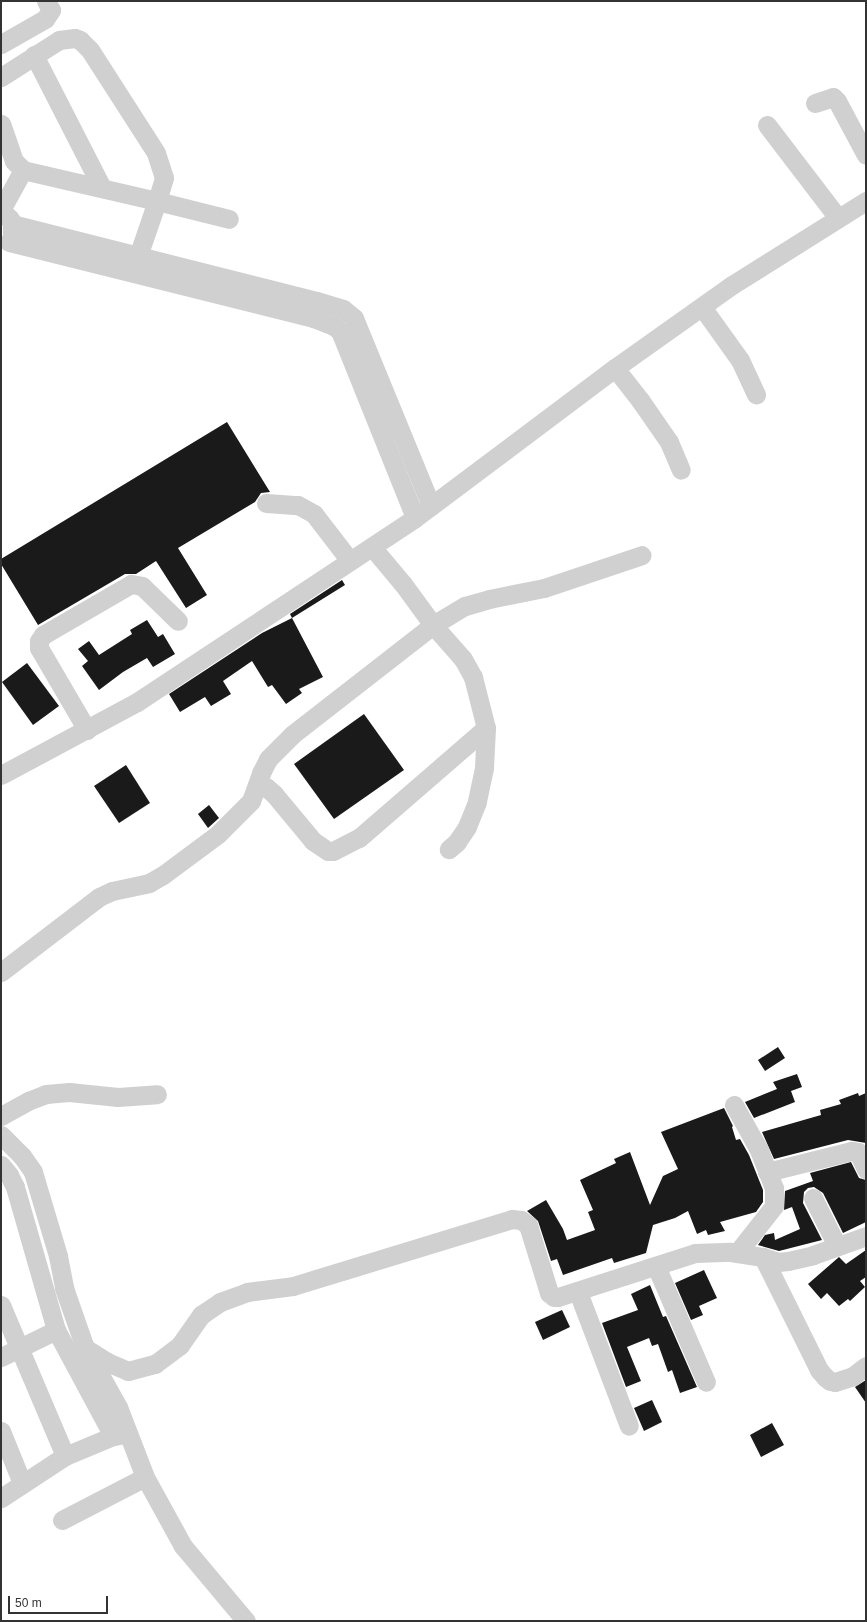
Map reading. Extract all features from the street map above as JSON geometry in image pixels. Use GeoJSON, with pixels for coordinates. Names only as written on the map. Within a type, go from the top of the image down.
{"type":"FeatureCollection","features":[{"type":"Feature","properties":{"kind":"street"},"geometry":{"type":"LineString","coordinates":[[1,44],[45,18],[51,10],[46,1]]}},
{"type":"Feature","properties":{"kind":"street"},"geometry":{"type":"LineString","coordinates":[[1,77],[59,40],[69,38],[80,40],[90,50],[156,153],[164,178],[135,264]]}},
{"type":"Feature","properties":{"kind":"street"},"geometry":{"type":"LineString","coordinates":[[34,56],[102,188]]}},
{"type":"Feature","properties":{"kind":"street"},"geometry":{"type":"LineString","coordinates":[[815,103],[833,97],[837,101],[866,155]]}},
{"type":"Feature","properties":{"kind":"street"},"geometry":{"type":"LineString","coordinates":[[1,124],[14,161],[23,170],[229,219]]}},
{"type":"Feature","properties":{"kind":"street"},"geometry":{"type":"LineString","coordinates":[[768,125],[838,218]]}},
{"type":"Feature","properties":{"kind":"street"},"geometry":{"type":"LineString","coordinates":[[23,170],[5,227],[135,264],[327,323],[340,330],[358,353],[401,457],[431,506]]}},
{"type":"Feature","properties":{"kind":"street"},"geometry":{"type":"LineString","coordinates":[[3,769],[87,730],[138,702],[415,518],[615,368],[732,285],[866,201]]}},
{"type":"Feature","properties":{"kind":"street"},"geometry":{"type":"LineString","coordinates":[[702,307],[740,360],[756,394]]}},
{"type":"Feature","properties":{"kind":"street"},"geometry":{"type":"LineString","coordinates":[[615,368],[662,432],[681,470]]}},
{"type":"Feature","properties":{"kind":"street"},"geometry":{"type":"LineString","coordinates":[[401,457],[415,518]]}},
{"type":"Feature","properties":{"kind":"street"},"geometry":{"type":"LineString","coordinates":[[266,503],[298,505],[314,514],[350,561]]}},
{"type":"Feature","properties":{"kind":"street"},"geometry":{"type":"LineString","coordinates":[[372,546],[403,584],[433,625],[463,659],[473,677],[486,728],[484,768],[477,802],[467,827],[457,842],[449,849]]}},
{"type":"Feature","properties":{"kind":"street"},"geometry":{"type":"LineString","coordinates":[[1,972],[100,897],[112,892],[149,883],[163,875],[218,834],[251,801],[258,785],[261,773],[268,759],[293,734],[433,625],[465,606],[489,599],[544,588],[642,556]]}},
{"type":"Feature","properties":{"kind":"street"},"geometry":{"type":"LineString","coordinates":[[87,730],[39,648],[39,641],[43,635],[131,584],[142,586],[178,621]]}},
{"type":"Feature","properties":{"kind":"street"},"geometry":{"type":"LineString","coordinates":[[258,785],[266,787],[274,794],[313,841],[328,851],[333,851],[360,838],[486,728]]}},
{"type":"Feature","properties":{"kind":"street"},"geometry":{"type":"LineString","coordinates":[[1,1116],[28,1101],[46,1094],[69,1092],[118,1097],[157,1094]]}},
{"type":"Feature","properties":{"kind":"street"},"geometry":{"type":"LineString","coordinates":[[734,1105],[759,1150],[774,1188],[774,1206],[737,1253]]}},
{"type":"Feature","properties":{"kind":"street"},"geometry":{"type":"LineString","coordinates":[[1,1135],[22,1156],[33,1172],[58,1256],[64,1288],[85,1348],[118,1407],[121,1434]]}},
{"type":"Feature","properties":{"kind":"street"},"geometry":{"type":"LineString","coordinates":[[768,1172],[855,1151],[861,1156],[866,1169]]}},
{"type":"Feature","properties":{"kind":"street"},"geometry":{"type":"LineString","coordinates":[[1,1165],[9,1175],[15,1187],[56,1330],[121,1434],[183,1546],[246,1621]]}},
{"type":"Feature","properties":{"kind":"street"},"geometry":{"type":"LineString","coordinates":[[813,1198],[837,1246]]}},
{"type":"Feature","properties":{"kind":"street"},"geometry":{"type":"LineString","coordinates":[[85,1348],[107,1362],[128,1371],[155,1364],[180,1345],[201,1315],[220,1302],[248,1292],[293,1286],[512,1219],[521,1220],[528,1225],[549,1292],[554,1297],[578,1292],[695,1253],[737,1253],[763,1256],[778,1262],[813,1255],[866,1236]]}},
{"type":"Feature","properties":{"kind":"street"},"geometry":{"type":"LineString","coordinates":[[763,1256],[819,1370],[825,1377],[830,1381],[835,1382],[853,1376],[866,1366]]}},
{"type":"Feature","properties":{"kind":"street"},"geometry":{"type":"LineString","coordinates":[[656,1266],[706,1382]]}},
{"type":"Feature","properties":{"kind":"street"},"geometry":{"type":"LineString","coordinates":[[578,1292],[630,1426]]}},
{"type":"Feature","properties":{"kind":"street"},"geometry":{"type":"LineString","coordinates":[[1,1305],[65,1456]]}},
{"type":"Feature","properties":{"kind":"street"},"geometry":{"type":"LineString","coordinates":[[1,1357],[56,1330]]}},
{"type":"Feature","properties":{"kind":"street"},"geometry":{"type":"LineString","coordinates":[[1,1431],[22,1483]]}},
{"type":"Feature","properties":{"kind":"street"},"geometry":{"type":"LineString","coordinates":[[1,1498],[65,1456],[121,1434]]}},
{"type":"Feature","properties":{"kind":"street"},"geometry":{"type":"LineString","coordinates":[[62,1520],[145,1477]]}},
{"type":"Feature","properties":{"kind":"building"},"geometry":{"type":"Polygon","coordinates":[[[227,422],[270,492],[261,493],[255,502],[178,548],[207,595],[186,608],[156,561],[136,574],[125,574],[38,625],[1,564],[1,559],[227,422]]]}},
{"type":"Feature","properties":{"kind":"building"},"geometry":{"type":"Polygon","coordinates":[[[342,580],[345,585],[292,618],[290,614],[342,580]]]}},
{"type":"Feature","properties":{"kind":"building"},"geometry":{"type":"Polygon","coordinates":[[[292,618],[323,677],[299,689],[302,693],[286,704],[272,685],[268,687],[252,661],[223,681],[231,694],[211,706],[205,697],[180,712],[169,694],[262,633],[292,618]]]}},
{"type":"Feature","properties":{"kind":"building"},"geometry":{"type":"Polygon","coordinates":[[[147,620],[158,637],[163,634],[175,654],[153,667],[147,658],[123,672],[99,690],[82,666],[88,661],[78,649],[89,641],[99,655],[132,634],[130,630],[147,620]]]}},
{"type":"Feature","properties":{"kind":"building"},"geometry":{"type":"Polygon","coordinates":[[[27,663],[59,706],[33,725],[2,682],[27,663]]]}},
{"type":"Feature","properties":{"kind":"building"},"geometry":{"type":"Polygon","coordinates":[[[364,714],[404,770],[334,819],[294,764],[364,714]]]}},
{"type":"Feature","properties":{"kind":"building"},"geometry":{"type":"Polygon","coordinates":[[[126,765],[150,803],[119,823],[94,786],[126,765]]]}},
{"type":"Feature","properties":{"kind":"building"},"geometry":{"type":"Polygon","coordinates":[[[209,805],[219,818],[208,828],[198,814],[209,805]]]}},
{"type":"Feature","properties":{"kind":"building"},"geometry":{"type":"Polygon","coordinates":[[[778,1047],[785,1058],[765,1071],[758,1060],[778,1047]]]}},
{"type":"Feature","properties":{"kind":"building"},"geometry":{"type":"Polygon","coordinates":[[[797,1074],[802,1087],[791,1091],[795,1102],[754,1118],[745,1102],[777,1089],[773,1082],[797,1074]]]}},
{"type":"Feature","properties":{"kind":"building"},"geometry":{"type":"Polygon","coordinates":[[[858,1093],[859,1096],[866,1093],[866,1143],[848,1140],[774,1159],[762,1132],[821,1115],[820,1110],[841,1104],[839,1100],[858,1093]]]}},
{"type":"Feature","properties":{"kind":"building"},"geometry":{"type":"Polygon","coordinates":[[[724,1108],[733,1126],[736,1140],[740,1139],[749,1155],[763,1190],[763,1202],[756,1212],[720,1222],[725,1231],[708,1235],[706,1230],[697,1234],[688,1211],[675,1218],[653,1225],[646,1253],[614,1263],[612,1258],[563,1275],[557,1259],[551,1261],[538,1221],[527,1211],[546,1200],[563,1229],[567,1240],[595,1230],[588,1212],[593,1210],[580,1180],[616,1163],[614,1159],[630,1152],[650,1205],[663,1176],[678,1169],[661,1132],[724,1108]]]}},
{"type":"Feature","properties":{"kind":"building"},"geometry":{"type":"Polygon","coordinates":[[[851,1162],[859,1178],[866,1180],[866,1222],[843,1233],[823,1193],[814,1187],[808,1188],[804,1192],[803,1203],[822,1240],[779,1251],[758,1245],[765,1235],[774,1233],[775,1240],[800,1229],[792,1207],[784,1210],[785,1191],[813,1181],[810,1173],[851,1162]]]}},
{"type":"Feature","properties":{"kind":"building"},"geometry":{"type":"Polygon","coordinates":[[[866,1250],[866,1277],[860,1281],[865,1287],[850,1301],[848,1299],[839,1306],[827,1293],[821,1299],[808,1284],[839,1257],[846,1264],[866,1250]]]}},
{"type":"Feature","properties":{"kind":"building"},"geometry":{"type":"Polygon","coordinates":[[[704,1270],[717,1298],[699,1306],[703,1315],[691,1320],[675,1283],[704,1270]]]}},
{"type":"Feature","properties":{"kind":"building"},"geometry":{"type":"Polygon","coordinates":[[[650,1285],[663,1317],[666,1316],[697,1387],[680,1393],[672,1370],[668,1372],[658,1344],[652,1346],[649,1338],[627,1347],[641,1381],[626,1387],[602,1323],[638,1310],[631,1294],[650,1285]]]}},
{"type":"Feature","properties":{"kind":"building"},"geometry":{"type":"Polygon","coordinates":[[[562,1310],[570,1327],[543,1340],[535,1322],[562,1310]]]}},
{"type":"Feature","properties":{"kind":"building"},"geometry":{"type":"Polygon","coordinates":[[[866,1380],[866,1403],[855,1387],[866,1380]]]}},
{"type":"Feature","properties":{"kind":"building"},"geometry":{"type":"Polygon","coordinates":[[[652,1400],[662,1422],[644,1431],[634,1408],[652,1400]]]}},
{"type":"Feature","properties":{"kind":"building"},"geometry":{"type":"Polygon","coordinates":[[[772,1423],[784,1445],[761,1457],[750,1435],[772,1423]]]}}]}
